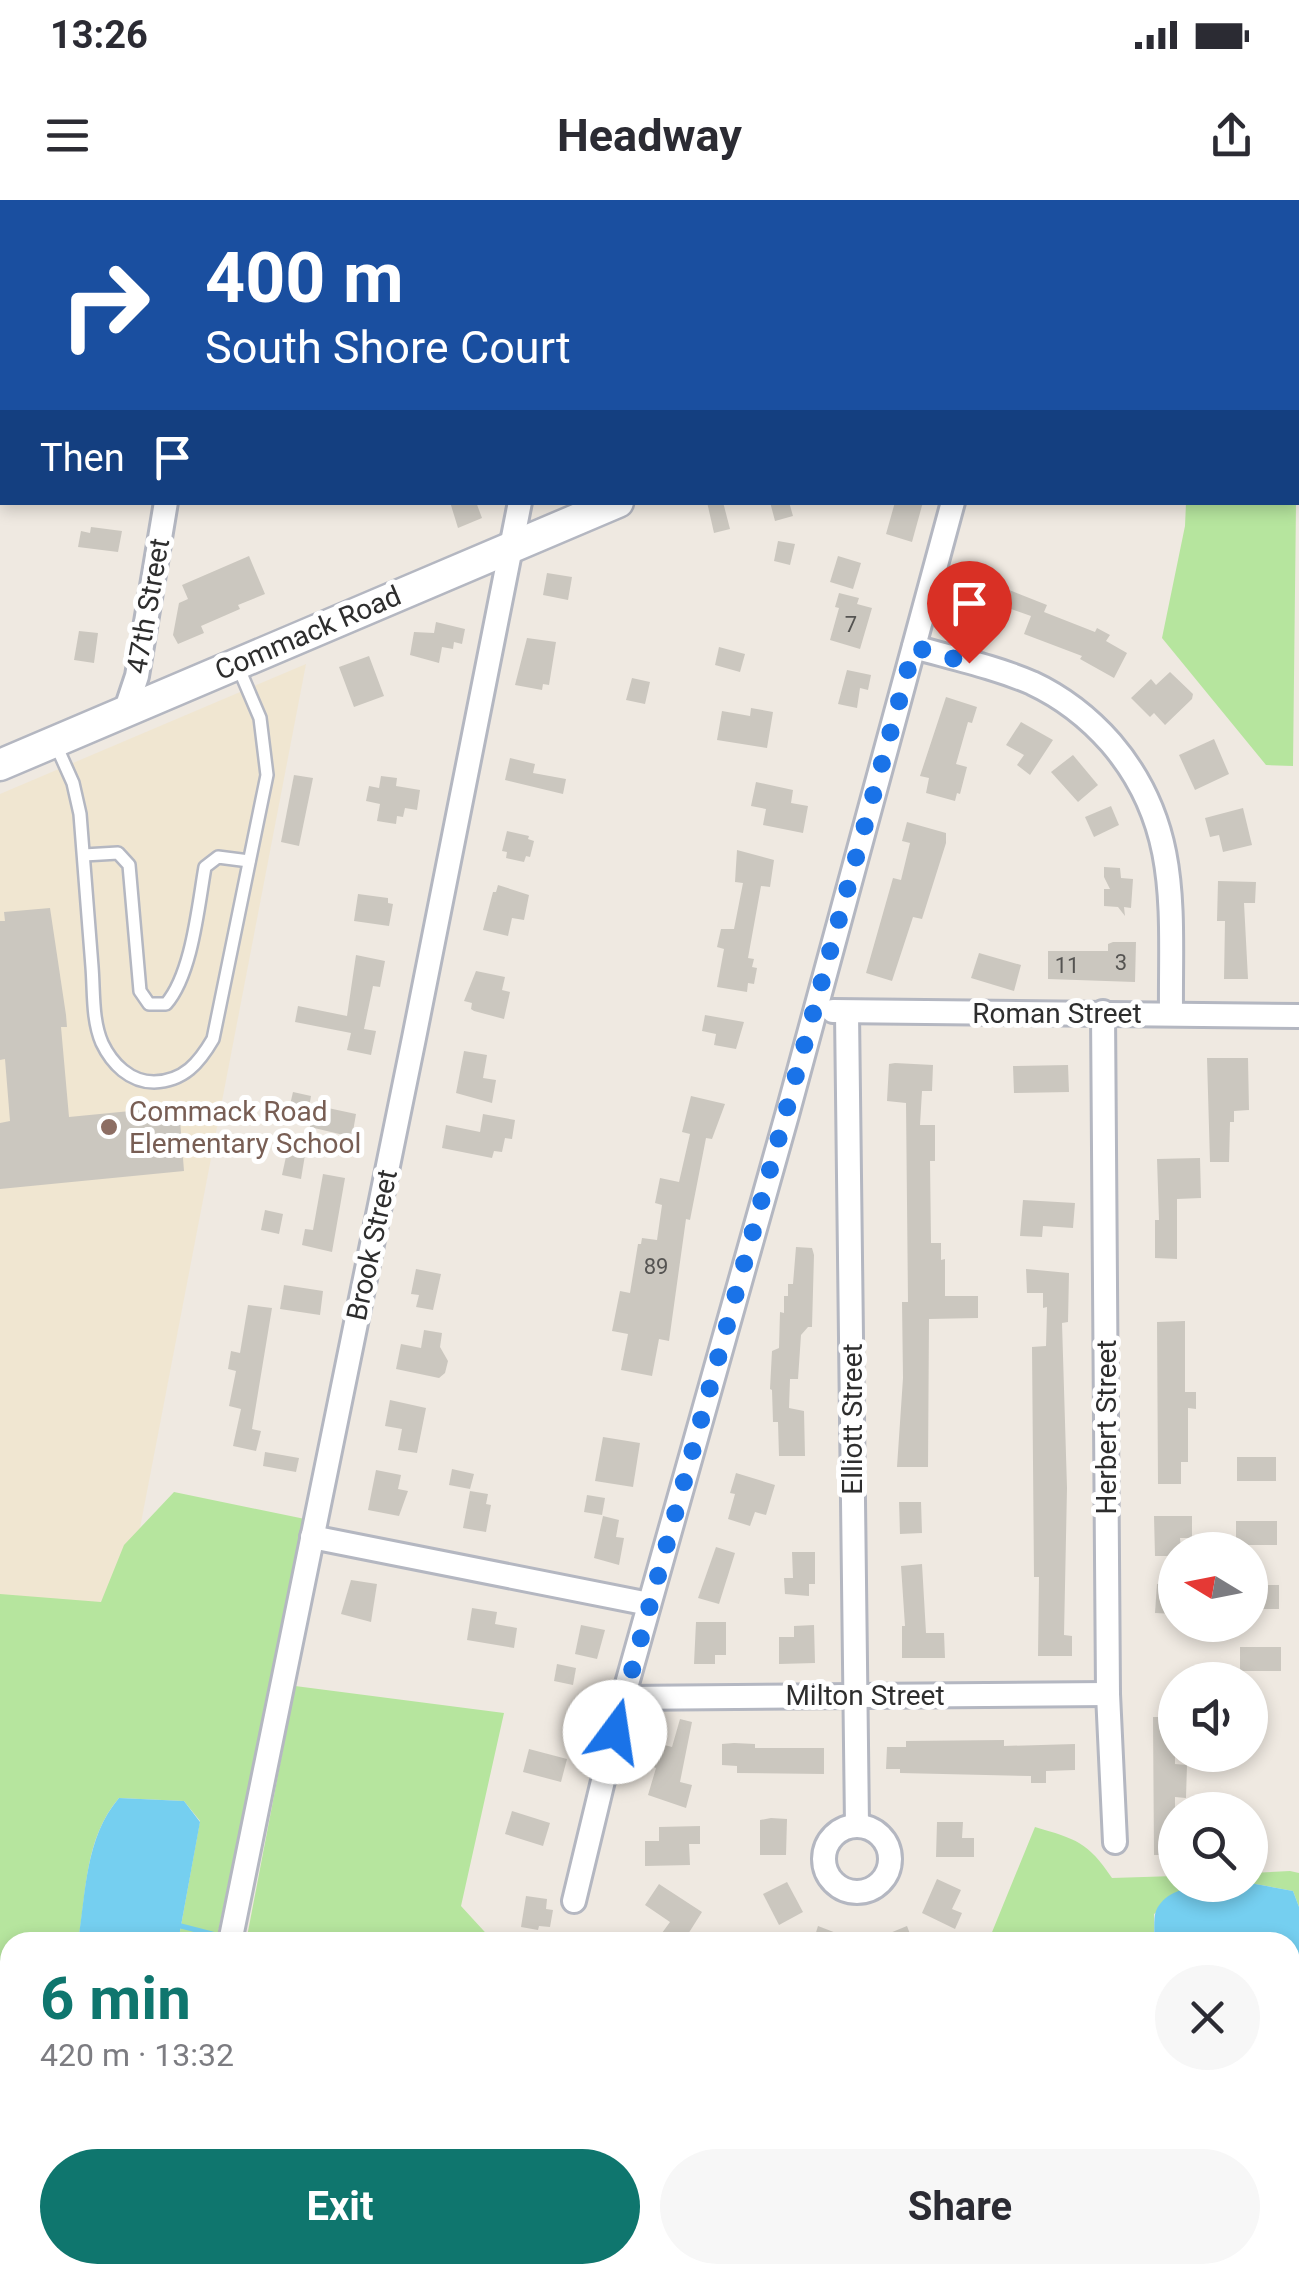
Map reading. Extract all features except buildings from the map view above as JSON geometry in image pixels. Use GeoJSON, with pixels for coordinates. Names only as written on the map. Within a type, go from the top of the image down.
{"type":"FeatureCollection","features":[{"type":"Feature","properties":{"kind":"street","name":"47th Street"},"geometry":{"type":"LineString","coordinates":[[126,709],[137,676],[166,505]]}},
{"type":"Feature","properties":{"kind":"street","name":"Brook Street"},"geometry":{"type":"LineString","coordinates":[[232,1932],[519,505]]}},
{"type":"Feature","properties":{"kind":"street","name":"Commack Road"},"geometry":{"type":"LineString","coordinates":[[0,765],[611,505]]}},
{"type":"Feature","properties":{"kind":"street"},"geometry":{"type":"LineString","coordinates":[[574,1901],[623,1698],[952,505]]}},
{"type":"Feature","properties":{"kind":"street"},"geometry":{"type":"LineString","coordinates":[[914,647],[1016,677],[1054,695],[1103,734],[1132,771],[1153,807],[1165,846],[1170,886],[1170,1013]]}},
{"type":"Feature","properties":{"kind":"street","name":"Roman Street"},"geometry":{"type":"LineString","coordinates":[[815,1010],[1299,1016]]}},
{"type":"Feature","properties":{"kind":"street","name":"Herbert Street"},"geometry":{"type":"LineString","coordinates":[[1103,1012],[1108,1694],[1114,1842]]}},
{"type":"Feature","properties":{"kind":"street","name":"Elliott Street"},"geometry":{"type":"LineString","coordinates":[[847,1013],[858,1825]]}},
{"type":"Feature","properties":{"kind":"street"},"geometry":{"type":"LineString","coordinates":[[312,1538],[649,1604]]}},
{"type":"Feature","properties":{"kind":"street","name":"Milton Street"},"geometry":{"type":"LineString","coordinates":[[623,1698],[1108,1694]]}},
{"type":"Feature","properties":{"kind":"lane"},"geometry":{"type":"LineString","coordinates":[[54,741],[73,782],[80,814],[97,1028],[114,1062],[129,1076],[147,1082],[166,1081],[184,1074],[201,1060],[213,1039],[267,775],[260,718],[237,663]]}},
{"type":"Feature","properties":{"kind":"lane"},"geometry":{"type":"LineString","coordinates":[[84,855],[118,853],[129,864],[140,991],[149,1004],[166,1004],[177,992],[194,931],[205,867],[218,857],[250,861]]}},
{"type":"Feature","properties":{"kind":"shaded area","name":"Commack Road Elementary School"},"geometry":{"type":"Polygon","coordinates":[[[306,664],[120,1632],[0,1609],[0,794],[306,664]]]}},
{"type":"Feature","properties":{"kind":"green space"},"geometry":{"type":"Polygon","coordinates":[[[1186,505],[1296,505],[1293,766],[1266,765],[1162,638],[1186,505]]]}},
{"type":"Feature","properties":{"kind":"green space"},"geometry":{"type":"Polygon","coordinates":[[[174,1492],[305,1519],[218,1932],[180,1932],[200,1821],[184,1801],[119,1798],[93,1848],[79,1932],[0,1932],[0,1594],[101,1602],[124,1545],[174,1492]]]}},
{"type":"Feature","properties":{"kind":"green space"},"geometry":{"type":"Polygon","coordinates":[[[295,1686],[504,1713],[461,1906],[485,1932],[248,1932],[295,1686]]]}},
{"type":"Feature","properties":{"kind":"green space"},"geometry":{"type":"Polygon","coordinates":[[[1035,1827],[1080,1844],[1112,1878],[1158,1877],[1158,1902],[1171,1902],[1154,1914],[1154,1932],[992,1932],[1035,1827]]]}},
{"type":"Feature","properties":{"kind":"green space"},"geometry":{"type":"Polygon","coordinates":[[[1268,1872],[1299,1873],[1299,1907],[1293,1891],[1268,1886],[1268,1872]]]}},
{"type":"Feature","properties":{"kind":"water"},"geometry":{"type":"Polygon","coordinates":[[[119,1798],[184,1801],[200,1822],[180,1932],[79,1932],[93,1848],[119,1798]]]}},
{"type":"Feature","properties":{"kind":"water"},"geometry":{"type":"Polygon","coordinates":[[[1268,1886],[1293,1891],[1299,1907],[1299,1932],[1154,1932],[1156,1911],[1163,1902],[1268,1902],[1268,1886]]]}},
{"type":"Feature","properties":{"kind":"waterway"},"geometry":{"type":"LineString","coordinates":[[181,1926],[204,1932]]}},
{"type":"Feature","properties":{"kind":"place","name":"Commack Road Elementary School"},"geometry":{"type":"Point","coordinates":[109,1127]}},
{"type":"Feature","properties":{"kind":"route"},"geometry":{"type":"LineString","coordinates":[[615,1732],[914,647],[969,663]]}}]}
